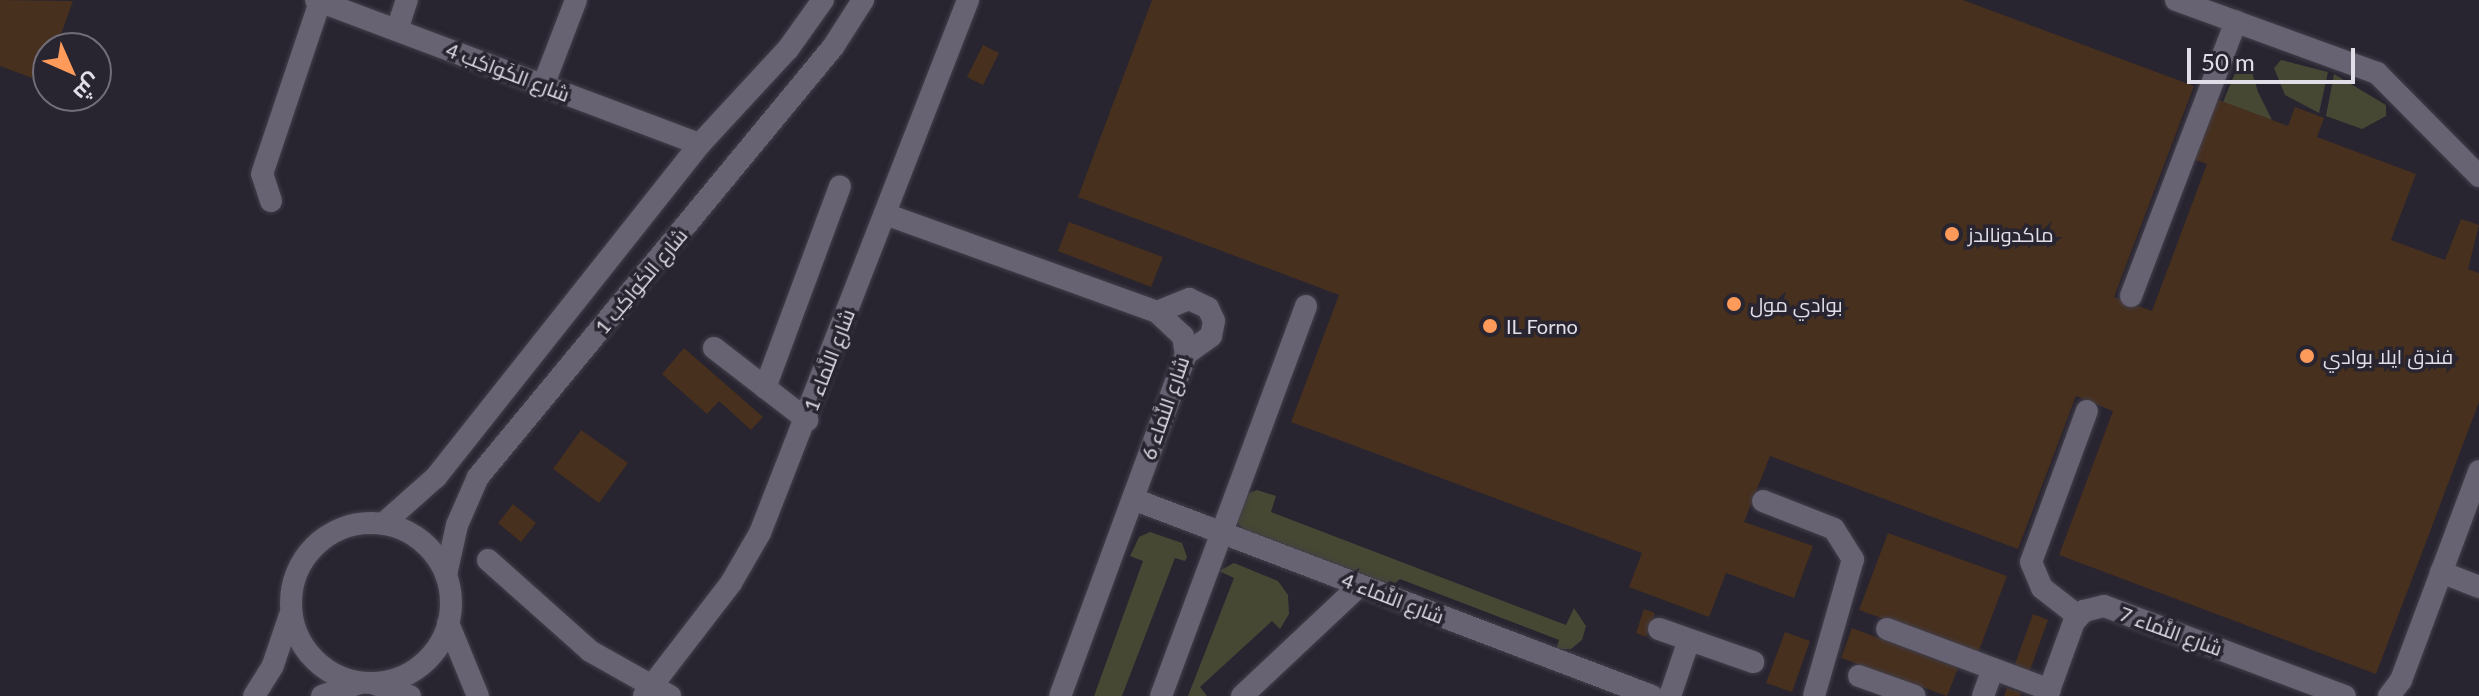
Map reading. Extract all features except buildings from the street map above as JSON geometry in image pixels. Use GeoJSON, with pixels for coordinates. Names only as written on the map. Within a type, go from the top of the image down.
{"type":"FeatureCollection","features":[{"type":"Feature","properties":{"kind":"street"},"geometry":{"type":"LineString","coordinates":[[397,30],[407,0]]}},
{"type":"Feature","properties":{"kind":"street"},"geometry":{"type":"LineString","coordinates":[[543,86],[576,0]]}},
{"type":"Feature","properties":{"kind":"street","name":"شارع الكَواكِب 1"},"geometry":{"type":"LineString","coordinates":[[383,524],[436,477],[700,144],[788,49],[823,0]]}},
{"type":"Feature","properties":{"kind":"street","name":"شارع الكَواكِب 1"},"geometry":{"type":"LineString","coordinates":[[446,575],[457,525],[478,477],[824,58],[863,0]]}},
{"type":"Feature","properties":{"kind":"street","name":"شارع النَّماء 1"},"geometry":{"type":"LineString","coordinates":[[655,694],[752,550],[807,420],[968,0]]}},
{"type":"Feature","properties":{"kind":"street"},"geometry":{"type":"LineString","coordinates":[[2176,0],[2377,73],[2479,176]]}},
{"type":"Feature","properties":{"kind":"street"},"geometry":{"type":"LineString","coordinates":[[271,201],[262,174],[318,1]]}},
{"type":"Feature","properties":{"kind":"street","name":"شارع الكَواكِب 4"},"geometry":{"type":"LineString","coordinates":[[318,1],[700,144]]}},
{"type":"Feature","properties":{"kind":"street"},"geometry":{"type":"LineString","coordinates":[[2131,296],[2236,21]]}},
{"type":"Feature","properties":{"kind":"street"},"geometry":{"type":"LineString","coordinates":[[765,388],[840,186]]}},
{"type":"Feature","properties":{"kind":"street","name":"شارع النَّماء 6"},"geometry":{"type":"LineString","coordinates":[[885,214],[1157,312],[1178,328],[1186,354],[1060,696]]}},
{"type":"Feature","properties":{"kind":"street"},"geometry":{"type":"LineString","coordinates":[[1157,312],[1189,299],[1208,308],[1214,321],[1211,336],[1186,354]]}},
{"type":"Feature","properties":{"kind":"street"},"geometry":{"type":"LineString","coordinates":[[1161,696],[1306,306]]}},
{"type":"Feature","properties":{"kind":"street"},"geometry":{"type":"LineString","coordinates":[[714,348],[807,420]]}},
{"type":"Feature","properties":{"kind":"street"},"geometry":{"type":"LineString","coordinates":[[1887,629],[2048,693],[2078,616],[2042,588],[2031,562],[2087,411]]}},
{"type":"Feature","properties":{"kind":"street"},"geometry":{"type":"LineString","coordinates":[[2389,696],[2401,680],[2479,471]]}},
{"type":"Feature","properties":{"kind":"street","name":"شارع النَّماء 4"},"geometry":{"type":"LineString","coordinates":[[1133,499],[1652,696]]}},
{"type":"Feature","properties":{"kind":"street"},"geometry":{"type":"LineString","coordinates":[[1763,501],[1834,529],[1853,559],[1850,583],[1814,696]]}},
{"type":"Feature","properties":{"kind":"street"},"geometry":{"type":"LineString","coordinates":[[254,696],[273,665],[291,614],[298,570],[315,546],[353,525],[383,524],[422,541],[446,575],[448,623],[478,696]]}},
{"type":"Feature","properties":{"kind":"street"},"geometry":{"type":"LineString","coordinates":[[488,560],[590,651],[655,694]]}},
{"type":"Feature","properties":{"kind":"street"},"geometry":{"type":"LineString","coordinates":[[2441,572],[2479,587]]}},
{"type":"Feature","properties":{"kind":"street"},"geometry":{"type":"LineString","coordinates":[[1242,696],[1359,586]]}},
{"type":"Feature","properties":{"kind":"street","name":"شارع النَّماء 7"},"geometry":{"type":"LineString","coordinates":[[2078,616],[2104,606],[2331,694]]}},
{"type":"Feature","properties":{"kind":"street"},"geometry":{"type":"LineString","coordinates":[[291,614],[300,642],[319,665],[410,696]]}},
{"type":"Feature","properties":{"kind":"street"},"geometry":{"type":"LineString","coordinates":[[322,696],[421,665],[438,647],[448,623]]}},
{"type":"Feature","properties":{"kind":"street"},"geometry":{"type":"LineString","coordinates":[[1659,629],[1753,662]]}},
{"type":"Feature","properties":{"kind":"street"},"geometry":{"type":"LineString","coordinates":[[1670,696],[1689,640]]}},
{"type":"Feature","properties":{"kind":"street"},"geometry":{"type":"LineString","coordinates":[[1983,696],[1993,669]]}},
{"type":"Feature","properties":{"kind":"street"},"geometry":{"type":"LineString","coordinates":[[1859,676],[1915,696]]}},
{"type":"Feature","properties":{"kind":"green space"},"geometry":{"type":"Polygon","coordinates":[[[2248,59],[2258,92],[2272,120],[2223,102],[2240,61],[2248,59]]]}},
{"type":"Feature","properties":{"kind":"green space"},"geometry":{"type":"Polygon","coordinates":[[[2281,60],[2328,72],[2319,113],[2285,95],[2274,68],[2281,60]]]}},
{"type":"Feature","properties":{"kind":"green space"},"geometry":{"type":"Polygon","coordinates":[[[2334,74],[2386,105],[2386,116],[2362,129],[2326,116],[2334,74]]]}},
{"type":"Feature","properties":{"kind":"green space"},"geometry":{"type":"Polygon","coordinates":[[[1257,490],[1276,496],[1271,512],[1566,625],[1574,608],[1586,626],[1582,640],[1571,649],[1556,649],[1559,640],[1400,579],[1392,586],[1244,531],[1236,520],[1244,495],[1257,490]]]}},
{"type":"Feature","properties":{"kind":"green space"},"geometry":{"type":"Polygon","coordinates":[[[1150,532],[1182,543],[1187,557],[1185,561],[1175,558],[1122,696],[1094,696],[1143,561],[1130,556],[1139,537],[1150,532]]]}},
{"type":"Feature","properties":{"kind":"green space"},"geometry":{"type":"Polygon","coordinates":[[[1234,563],[1278,581],[1288,595],[1289,614],[1280,629],[1272,621],[1200,687],[1207,696],[1188,696],[1234,578],[1219,571],[1234,563]]]}},
{"type":"Feature","properties":{"kind":"place","name":"ماكدونالدز"},"geometry":{"type":"Point","coordinates":[1952,234]}},
{"type":"Feature","properties":{"kind":"place","name":"بوادي مول"},"geometry":{"type":"Point","coordinates":[1734,304]}},
{"type":"Feature","properties":{"kind":"place","name":"IL Forno"},"geometry":{"type":"Point","coordinates":[1490,326]}},
{"type":"Feature","properties":{"kind":"place","name":"فندق ايلا بوادي"},"geometry":{"type":"Point","coordinates":[2307,356]}}]}
